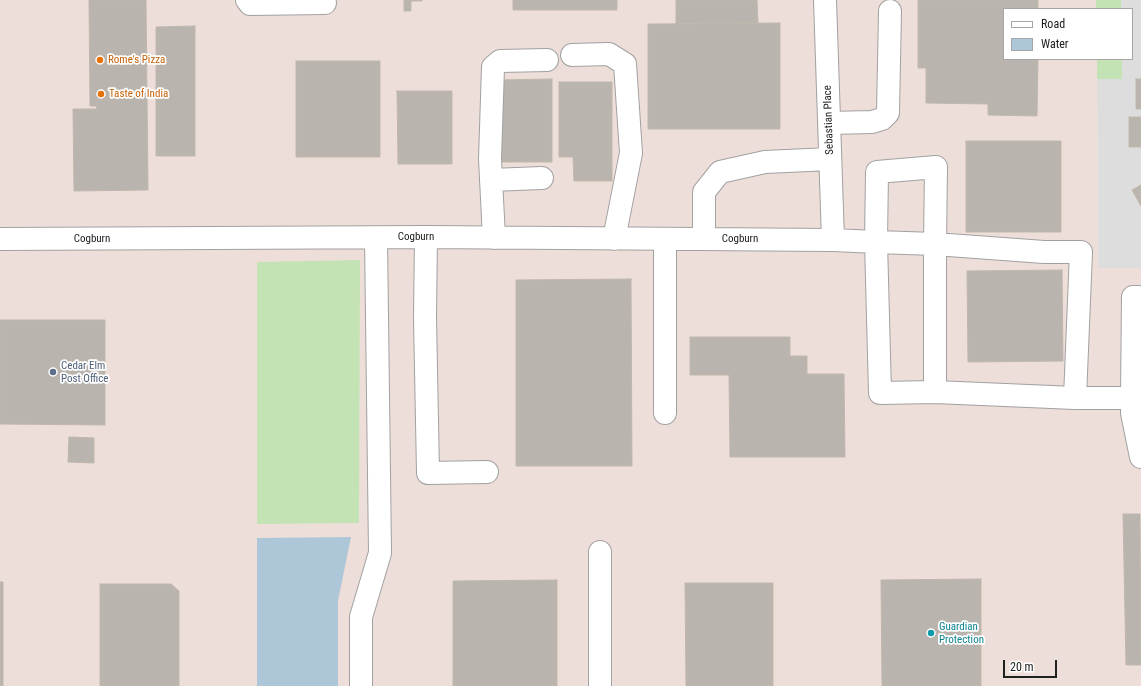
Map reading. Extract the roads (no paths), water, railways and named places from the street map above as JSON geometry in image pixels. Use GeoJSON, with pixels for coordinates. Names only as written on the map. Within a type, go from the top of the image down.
{"type":"FeatureCollection","features":[{"type":"Feature","properties":{"kind":"street"},"geometry":{"type":"LineString","coordinates":[[247,0],[250,4],[325,3]]}},
{"type":"Feature","properties":{"kind":"street","name":"Sebastian Place"},"geometry":{"type":"LineString","coordinates":[[825,0],[833,240]]}},
{"type":"Feature","properties":{"kind":"street"},"geometry":{"type":"LineString","coordinates":[[829,123],[872,122],[882,119],[888,113],[890,11]]}},
{"type":"Feature","properties":{"kind":"street"},"geometry":{"type":"LineString","coordinates":[[572,55],[609,54],[624,64],[631,153],[614,239]]}},
{"type":"Feature","properties":{"kind":"street"},"geometry":{"type":"LineString","coordinates":[[494,238],[490,159],[493,67],[500,61],[547,60]]}},
{"type":"Feature","properties":{"kind":"street"},"geometry":{"type":"LineString","coordinates":[[704,239],[704,192],[720,172],[766,162],[830,159]]}},
{"type":"Feature","properties":{"kind":"street"},"geometry":{"type":"LineString","coordinates":[[935,392],[936,167],[877,172],[876,242],[880,393],[935,392],[1075,398],[1132,398]]}},
{"type":"Feature","properties":{"kind":"street"},"geometry":{"type":"LineString","coordinates":[[491,180],[542,178]]}},
{"type":"Feature","properties":{"kind":"street"},"geometry":{"type":"LineString","coordinates":[[426,237],[425,317],[428,473],[487,472]]}},
{"type":"Feature","properties":{"kind":"street","name":"Cogburn"},"geometry":{"type":"LineString","coordinates":[[0,239],[426,237],[833,240],[935,244],[1044,252],[1081,252],[1075,398]]}},
{"type":"Feature","properties":{"kind":"street"},"geometry":{"type":"LineString","coordinates":[[360,686],[361,617],[380,553],[376,238]]}},
{"type":"Feature","properties":{"kind":"street"},"geometry":{"type":"LineString","coordinates":[[665,239],[665,413]]}},
{"type":"Feature","properties":{"kind":"street"},"geometry":{"type":"LineString","coordinates":[[1141,297],[1133,297],[1132,398],[1132,413],[1141,457]]}},
{"type":"Feature","properties":{"kind":"street"},"geometry":{"type":"LineString","coordinates":[[600,552],[600,686]]}},
{"type":"Feature","properties":{"kind":"water"},"geometry":{"type":"Polygon","coordinates":[[[351,537],[338,601],[338,686],[257,686],[257,538],[351,537]]]}},
{"type":"Feature","properties":{"kind":"place","name":"Rome's Pizza"},"geometry":{"type":"Point","coordinates":[100,60]}},
{"type":"Feature","properties":{"kind":"place","name":"Taste of India"},"geometry":{"type":"Point","coordinates":[101,94]}},
{"type":"Feature","properties":{"kind":"place","name":"Cedar Elm Post Office"},"geometry":{"type":"Point","coordinates":[53,372]}},
{"type":"Feature","properties":{"kind":"place","name":"Guardian Protection"},"geometry":{"type":"Point","coordinates":[931,633]}}]}
